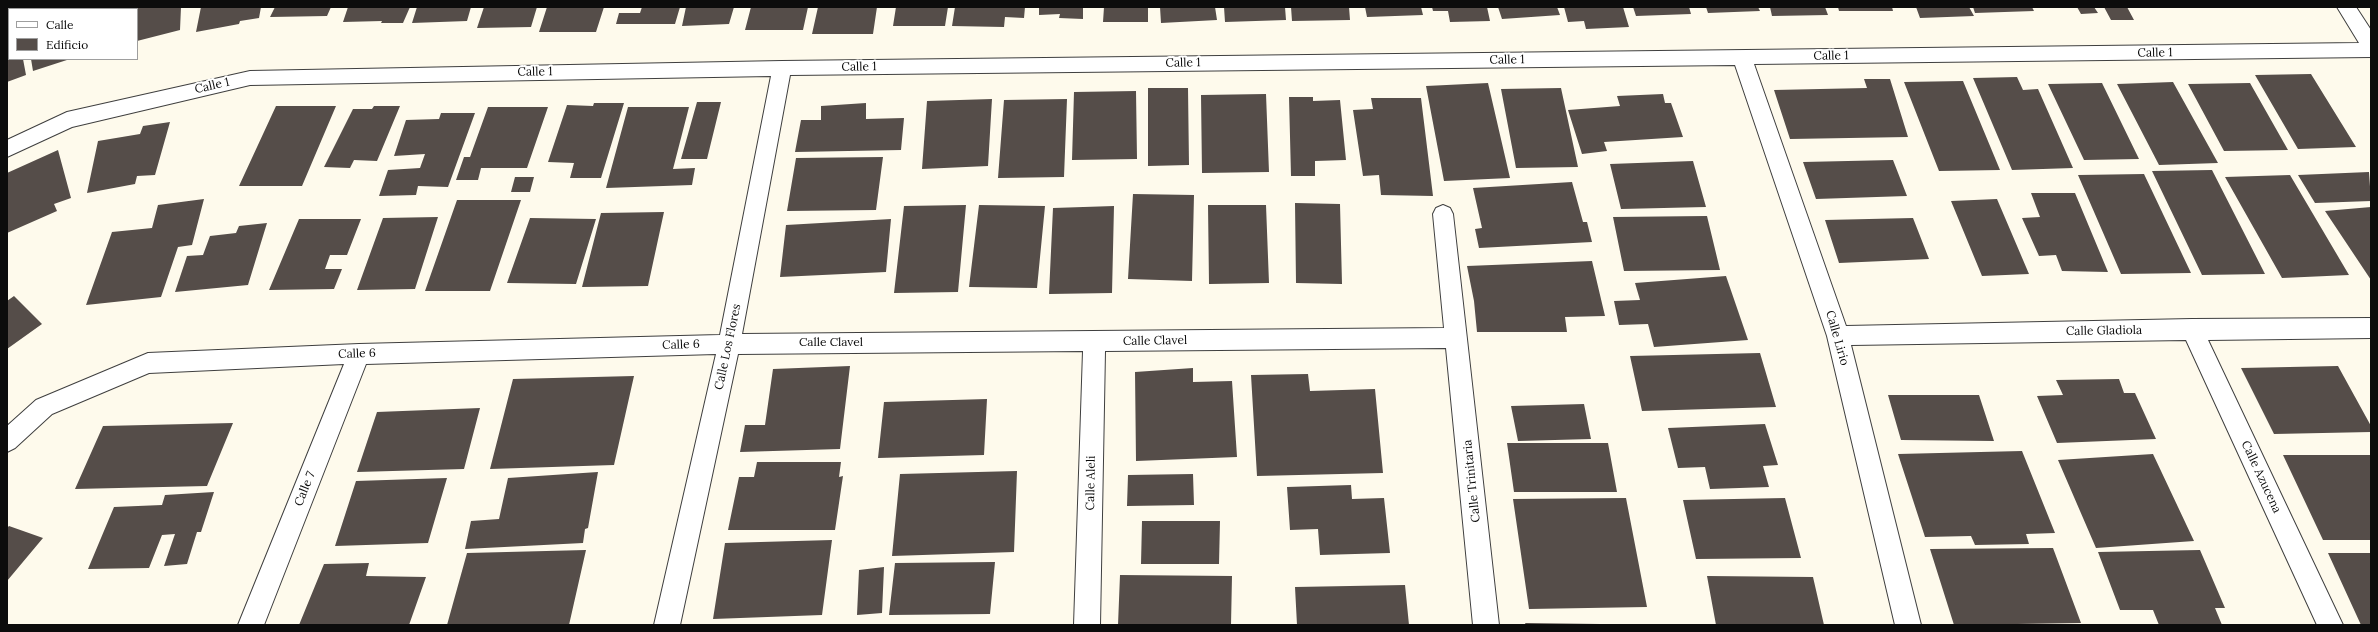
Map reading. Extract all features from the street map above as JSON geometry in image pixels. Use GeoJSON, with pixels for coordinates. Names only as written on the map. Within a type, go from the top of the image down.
{"type":"FeatureCollection","features":[{"type":"Feature","properties":{"kind":"street"},"geometry":{"type":"LineString","coordinates":[[2346,7],[2371,46]]}},
{"type":"Feature","properties":{"kind":"street","name":"Calle 1"},"geometry":{"type":"LineString","coordinates":[[7,149],[67,120],[250,78],[782,68],[2371,50]]}},
{"type":"Feature","properties":{"kind":"street","name":"Calle Lirio"},"geometry":{"type":"LineString","coordinates":[[1742,57],[1838,336],[1908,625]]}},
{"type":"Feature","properties":{"kind":"street","name":"Calle Los Flores"},"geometry":{"type":"LineString","coordinates":[[667,625],[729,344],[782,68]]}},
{"type":"Feature","properties":{"kind":"street"},"geometry":{"type":"LineString","coordinates":[[1443,214],[1458,338]]}},
{"type":"Feature","properties":{"kind":"street","name":"Calle Gladiola"},"geometry":{"type":"LineString","coordinates":[[1838,336],[2192,329],[2371,328]]}},
{"type":"Feature","properties":{"kind":"street","name":"Calle Azucena"},"geometry":{"type":"LineString","coordinates":[[2192,329],[2330,625]]}},
{"type":"Feature","properties":{"kind":"street","name":"Calle Clavel"},"geometry":{"type":"LineString","coordinates":[[729,344],[1458,338]]}},
{"type":"Feature","properties":{"kind":"street","name":"Calle Trinitaria"},"geometry":{"type":"LineString","coordinates":[[1458,338],[1486,625]]}},
{"type":"Feature","properties":{"kind":"street","name":"Calle Aleli"},"geometry":{"type":"LineString","coordinates":[[1087,625],[1094,342]]}},
{"type":"Feature","properties":{"kind":"street","name":"Calle 6"},"geometry":{"type":"LineString","coordinates":[[7,441],[44,407],[148,363],[359,354],[729,344]]}},
{"type":"Feature","properties":{"kind":"street","name":"Calle 7"},"geometry":{"type":"LineString","coordinates":[[251,625],[359,354]]}},
{"type":"Feature","properties":{"kind":"building"},"geometry":{"type":"Polygon","coordinates":[[[181,7],[180,30],[138,41],[138,8],[118,8],[181,7]]]}},
{"type":"Feature","properties":{"kind":"building"},"geometry":{"type":"Polygon","coordinates":[[[201,7],[261,7],[259,18],[240,21],[239,24],[196,32],[201,7]]]}},
{"type":"Feature","properties":{"kind":"building"},"geometry":{"type":"Polygon","coordinates":[[[275,7],[331,7],[327,16],[270,17],[275,7]]]}},
{"type":"Feature","properties":{"kind":"building"},"geometry":{"type":"Polygon","coordinates":[[[348,7],[410,7],[403,23],[381,23],[382,21],[343,22],[348,7]]]}},
{"type":"Feature","properties":{"kind":"building"},"geometry":{"type":"Polygon","coordinates":[[[417,7],[471,7],[467,21],[412,23],[417,7]]]}},
{"type":"Feature","properties":{"kind":"building"},"geometry":{"type":"Polygon","coordinates":[[[484,7],[537,7],[531,27],[477,28],[484,7]]]}},
{"type":"Feature","properties":{"kind":"building"},"geometry":{"type":"Polygon","coordinates":[[[547,7],[604,7],[596,32],[539,32],[547,7]]]}},
{"type":"Feature","properties":{"kind":"building"},"geometry":{"type":"Polygon","coordinates":[[[642,7],[680,7],[675,24],[616,24],[619,13],[640,13],[642,7]]]}},
{"type":"Feature","properties":{"kind":"building"},"geometry":{"type":"Polygon","coordinates":[[[686,7],[734,7],[729,24],[682,26],[686,7]]]}},
{"type":"Feature","properties":{"kind":"building"},"geometry":{"type":"Polygon","coordinates":[[[751,7],[808,7],[803,30],[745,30],[751,7]]]}},
{"type":"Feature","properties":{"kind":"building"},"geometry":{"type":"Polygon","coordinates":[[[818,7],[877,7],[873,34],[812,34],[818,7]]]}},
{"type":"Feature","properties":{"kind":"building"},"geometry":{"type":"Polygon","coordinates":[[[896,7],[948,7],[945,26],[893,26],[896,7]]]}},
{"type":"Feature","properties":{"kind":"building"},"geometry":{"type":"Polygon","coordinates":[[[955,7],[1025,7],[1024,18],[1005,17],[1004,27],[952,26],[955,7]]]}},
{"type":"Feature","properties":{"kind":"building"},"geometry":{"type":"Polygon","coordinates":[[[1039,7],[1083,7],[1083,19],[1059,18],[1060,14],[1039,15],[1039,7]]]}},
{"type":"Feature","properties":{"kind":"building"},"geometry":{"type":"Polygon","coordinates":[[[1104,7],[1148,7],[1148,22],[1103,22],[1104,7]]]}},
{"type":"Feature","properties":{"kind":"building"},"geometry":{"type":"Polygon","coordinates":[[[1160,7],[1215,7],[1217,20],[1161,23],[1160,7]]]}},
{"type":"Feature","properties":{"kind":"building"},"geometry":{"type":"Polygon","coordinates":[[[1224,7],[1285,7],[1286,20],[1225,22],[1224,7]]]}},
{"type":"Feature","properties":{"kind":"building"},"geometry":{"type":"Polygon","coordinates":[[[1291,7],[1349,7],[1350,20],[1292,21],[1291,7]]]}},
{"type":"Feature","properties":{"kind":"building"},"geometry":{"type":"Polygon","coordinates":[[[1365,7],[1421,7],[1423,15],[1367,17],[1365,7]]]}},
{"type":"Feature","properties":{"kind":"building"},"geometry":{"type":"Polygon","coordinates":[[[1432,7],[1487,7],[1490,21],[1450,22],[1448,11],[1433,11],[1432,7]]]}},
{"type":"Feature","properties":{"kind":"building"},"geometry":{"type":"Polygon","coordinates":[[[1498,7],[1557,7],[1560,15],[1502,19],[1498,7]]]}},
{"type":"Feature","properties":{"kind":"building"},"geometry":{"type":"Polygon","coordinates":[[[1564,7],[1623,7],[1629,27],[1586,29],[1584,21],[1568,22],[1564,7]]]}},
{"type":"Feature","properties":{"kind":"building"},"geometry":{"type":"Polygon","coordinates":[[[1633,7],[1689,7],[1691,14],[1636,16],[1633,7]]]}},
{"type":"Feature","properties":{"kind":"building"},"geometry":{"type":"Polygon","coordinates":[[[1706,7],[1758,7],[1760,11],[1708,13],[1706,7]]]}},
{"type":"Feature","properties":{"kind":"building"},"geometry":{"type":"Polygon","coordinates":[[[1770,7],[1825,7],[1828,15],[1772,16],[1770,7]]]}},
{"type":"Feature","properties":{"kind":"building"},"geometry":{"type":"Polygon","coordinates":[[[1838,7],[1892,7],[1893,11],[1839,11],[1838,7]]]}},
{"type":"Feature","properties":{"kind":"building"},"geometry":{"type":"Polygon","coordinates":[[[1916,7],[1969,7],[1974,16],[1920,18],[1916,7]]]}},
{"type":"Feature","properties":{"kind":"building"},"geometry":{"type":"Polygon","coordinates":[[[1973,7],[2032,7],[2034,11],[1975,13],[1973,7]]]}},
{"type":"Feature","properties":{"kind":"building"},"geometry":{"type":"Polygon","coordinates":[[[2077,7],[2094,7],[2098,13],[2081,14],[2077,7]]]}},
{"type":"Feature","properties":{"kind":"building"},"geometry":{"type":"Polygon","coordinates":[[[2104,7],[2127,7],[2134,20],[2111,20],[2104,7]]]}},
{"type":"Feature","properties":{"kind":"building"},"geometry":{"type":"Polygon","coordinates":[[[7,32],[8,60],[23,60],[26,75],[7,82],[7,32]]]}},
{"type":"Feature","properties":{"kind":"building"},"geometry":{"type":"Polygon","coordinates":[[[31,60],[67,60],[33,71],[31,60]]]}},
{"type":"Feature","properties":{"kind":"building"},"geometry":{"type":"Polygon","coordinates":[[[2311,74],[2356,147],[2298,149],[2255,75],[2311,74]]]}},
{"type":"Feature","properties":{"kind":"building"},"geometry":{"type":"Polygon","coordinates":[[[2017,77],[2023,90],[2038,89],[2073,168],[2012,170],[1973,78],[2017,77]]]}},
{"type":"Feature","properties":{"kind":"building"},"geometry":{"type":"Polygon","coordinates":[[[1864,79],[1890,79],[1908,137],[1790,139],[1774,90],[1867,88],[1864,79]]]}},
{"type":"Feature","properties":{"kind":"building"},"geometry":{"type":"Polygon","coordinates":[[[1963,81],[2000,170],[1939,171],[1904,82],[1963,81]]]}},
{"type":"Feature","properties":{"kind":"building"},"geometry":{"type":"Polygon","coordinates":[[[2173,82],[2218,163],[2159,165],[2117,84],[2173,82]]]}},
{"type":"Feature","properties":{"kind":"building"},"geometry":{"type":"Polygon","coordinates":[[[1488,83],[1510,178],[1444,181],[1426,86],[1488,83]]]}},
{"type":"Feature","properties":{"kind":"building"},"geometry":{"type":"Polygon","coordinates":[[[2102,83],[2139,159],[2084,160],[2048,84],[2102,83]]]}},
{"type":"Feature","properties":{"kind":"building"},"geometry":{"type":"Polygon","coordinates":[[[2250,83],[2288,150],[2224,151],[2188,84],[2250,83]]]}},
{"type":"Feature","properties":{"kind":"building"},"geometry":{"type":"Polygon","coordinates":[[[1148,88],[1188,88],[1189,165],[1148,166],[1148,88]]]}},
{"type":"Feature","properties":{"kind":"building"},"geometry":{"type":"Polygon","coordinates":[[[1561,88],[1578,167],[1516,168],[1501,89],[1561,88]]]}},
{"type":"Feature","properties":{"kind":"building"},"geometry":{"type":"Polygon","coordinates":[[[1136,91],[1137,159],[1072,160],[1074,92],[1136,91]]]}},
{"type":"Feature","properties":{"kind":"building"},"geometry":{"type":"Polygon","coordinates":[[[1266,94],[1269,172],[1202,173],[1201,95],[1266,94]]]}},
{"type":"Feature","properties":{"kind":"building"},"geometry":{"type":"Polygon","coordinates":[[[1663,94],[1665,103],[1671,103],[1683,137],[1604,142],[1607,151],[1582,154],[1568,110],[1620,106],[1617,96],[1663,94]]]}},
{"type":"Feature","properties":{"kind":"building"},"geometry":{"type":"Polygon","coordinates":[[[1289,97],[1313,97],[1313,101],[1340,100],[1346,160],[1315,161],[1315,176],[1291,176],[1289,97]]]}},
{"type":"Feature","properties":{"kind":"building"},"geometry":{"type":"Polygon","coordinates":[[[1371,98],[1421,98],[1433,196],[1381,195],[1379,175],[1363,176],[1353,110],[1373,109],[1371,98]]]}},
{"type":"Feature","properties":{"kind":"building"},"geometry":{"type":"Polygon","coordinates":[[[992,99],[988,166],[922,169],[927,101],[992,99]]]}},
{"type":"Feature","properties":{"kind":"building"},"geometry":{"type":"Polygon","coordinates":[[[1067,99],[1064,177],[998,178],[1004,100],[1067,99]]]}},
{"type":"Feature","properties":{"kind":"building"},"geometry":{"type":"Polygon","coordinates":[[[697,102],[721,102],[707,159],[681,159],[697,102]]]}},
{"type":"Feature","properties":{"kind":"building"},"geometry":{"type":"Polygon","coordinates":[[[594,103],[624,103],[601,178],[570,178],[574,163],[548,162],[567,105],[593,106],[594,103]]]}},
{"type":"Feature","properties":{"kind":"building"},"geometry":{"type":"Polygon","coordinates":[[[866,103],[866,119],[904,118],[901,150],[795,152],[801,120],[821,120],[821,106],[866,103]]]}},
{"type":"Feature","properties":{"kind":"building"},"geometry":{"type":"Polygon","coordinates":[[[276,106],[336,106],[302,186],[239,186],[276,106]]]}},
{"type":"Feature","properties":{"kind":"building"},"geometry":{"type":"Polygon","coordinates":[[[374,106],[400,106],[377,161],[354,160],[350,168],[324,167],[353,109],[372,109],[374,106]]]}},
{"type":"Feature","properties":{"kind":"building"},"geometry":{"type":"Polygon","coordinates":[[[488,107],[548,107],[527,168],[481,168],[478,180],[456,180],[464,157],[470,157],[488,107]]]}},
{"type":"Feature","properties":{"kind":"building"},"geometry":{"type":"Polygon","coordinates":[[[628,107],[689,107],[673,169],[695,168],[692,185],[606,188],[628,107]]]}},
{"type":"Feature","properties":{"kind":"building"},"geometry":{"type":"Polygon","coordinates":[[[441,113],[475,113],[448,187],[418,186],[416,195],[379,196],[388,170],[420,168],[425,154],[394,156],[406,120],[439,119],[441,113]]]}},
{"type":"Feature","properties":{"kind":"building"},"geometry":{"type":"Polygon","coordinates":[[[170,122],[155,175],[137,176],[135,184],[87,193],[98,141],[140,134],[143,126],[170,122]]]}},
{"type":"Feature","properties":{"kind":"building"},"geometry":{"type":"Polygon","coordinates":[[[58,150],[71,198],[54,204],[57,211],[7,233],[7,173],[58,150]]]}},
{"type":"Feature","properties":{"kind":"building"},"geometry":{"type":"Polygon","coordinates":[[[883,157],[876,210],[787,211],[796,158],[883,157]]]}},
{"type":"Feature","properties":{"kind":"building"},"geometry":{"type":"Polygon","coordinates":[[[1893,160],[1907,196],[1816,199],[1803,162],[1893,160]]]}},
{"type":"Feature","properties":{"kind":"building"},"geometry":{"type":"Polygon","coordinates":[[[1693,161],[1706,207],[1621,209],[1610,164],[1693,161]]]}},
{"type":"Feature","properties":{"kind":"building"},"geometry":{"type":"Polygon","coordinates":[[[2212,170],[2265,274],[2202,275],[2152,171],[2212,170]]]}},
{"type":"Feature","properties":{"kind":"building"},"geometry":{"type":"Polygon","coordinates":[[[2369,172],[2371,201],[2315,203],[2298,175],[2369,172]]]}},
{"type":"Feature","properties":{"kind":"building"},"geometry":{"type":"Polygon","coordinates":[[[2144,174],[2191,273],[2121,274],[2078,175],[2144,174]]]}},
{"type":"Feature","properties":{"kind":"building"},"geometry":{"type":"Polygon","coordinates":[[[2290,175],[2349,275],[2282,278],[2225,177],[2290,175]]]}},
{"type":"Feature","properties":{"kind":"building"},"geometry":{"type":"Polygon","coordinates":[[[515,177],[534,177],[530,192],[511,192],[515,177]]]}},
{"type":"Feature","properties":{"kind":"building"},"geometry":{"type":"Polygon","coordinates":[[[1572,182],[1583,222],[1587,222],[1592,242],[1479,248],[1475,229],[1482,228],[1473,188],[1572,182]]]}},
{"type":"Feature","properties":{"kind":"building"},"geometry":{"type":"Polygon","coordinates":[[[2031,193],[2075,193],[2108,272],[2062,271],[2056,255],[2039,256],[2022,218],[2040,217],[2031,193]]]}},
{"type":"Feature","properties":{"kind":"building"},"geometry":{"type":"Polygon","coordinates":[[[1133,194],[1194,195],[1192,281],[1128,279],[1133,194]]]}},
{"type":"Feature","properties":{"kind":"building"},"geometry":{"type":"Polygon","coordinates":[[[204,199],[192,245],[178,247],[161,297],[86,305],[112,232],[152,228],[158,205],[204,199]]]}},
{"type":"Feature","properties":{"kind":"building"},"geometry":{"type":"Polygon","coordinates":[[[1997,199],[2029,274],[1982,276],[1951,201],[1997,199]]]}},
{"type":"Feature","properties":{"kind":"building"},"geometry":{"type":"Polygon","coordinates":[[[457,200],[521,200],[490,291],[425,291],[457,200]]]}},
{"type":"Feature","properties":{"kind":"building"},"geometry":{"type":"Polygon","coordinates":[[[1295,203],[1340,204],[1342,284],[1296,283],[1295,203]]]}},
{"type":"Feature","properties":{"kind":"building"},"geometry":{"type":"Polygon","coordinates":[[[966,205],[958,292],[894,293],[904,206],[966,205]]]}},
{"type":"Feature","properties":{"kind":"building"},"geometry":{"type":"Polygon","coordinates":[[[979,205],[1045,206],[1037,288],[969,287],[979,205]]]}},
{"type":"Feature","properties":{"kind":"building"},"geometry":{"type":"Polygon","coordinates":[[[1208,205],[1266,205],[1269,283],[1209,284],[1208,205]]]}},
{"type":"Feature","properties":{"kind":"building"},"geometry":{"type":"Polygon","coordinates":[[[1114,206],[1112,293],[1049,294],[1053,208],[1114,206]]]}},
{"type":"Feature","properties":{"kind":"building"},"geometry":{"type":"Polygon","coordinates":[[[2371,207],[2371,280],[2325,211],[2371,207]]]}},
{"type":"Feature","properties":{"kind":"building"},"geometry":{"type":"Polygon","coordinates":[[[664,212],[648,286],[582,287],[601,213],[664,212]]]}},
{"type":"Feature","properties":{"kind":"building"},"geometry":{"type":"Polygon","coordinates":[[[1707,216],[1720,270],[1624,271],[1613,217],[1707,216]]]}},
{"type":"Feature","properties":{"kind":"building"},"geometry":{"type":"Polygon","coordinates":[[[438,217],[415,289],[357,290],[383,218],[438,217]]]}},
{"type":"Feature","properties":{"kind":"building"},"geometry":{"type":"Polygon","coordinates":[[[530,218],[596,219],[576,284],[507,283],[530,218]]]}},
{"type":"Feature","properties":{"kind":"building"},"geometry":{"type":"Polygon","coordinates":[[[1913,218],[1929,259],[1839,263],[1825,220],[1913,218]]]}},
{"type":"Feature","properties":{"kind":"building"},"geometry":{"type":"Polygon","coordinates":[[[299,219],[361,219],[347,255],[330,255],[325,269],[342,269],[334,289],[269,290],[299,219]]]}},
{"type":"Feature","properties":{"kind":"building"},"geometry":{"type":"Polygon","coordinates":[[[891,219],[886,272],[780,277],[786,225],[891,219]]]}},
{"type":"Feature","properties":{"kind":"building"},"geometry":{"type":"Polygon","coordinates":[[[267,223],[248,285],[175,292],[187,256],[203,255],[210,236],[236,233],[239,226],[267,223]]]}},
{"type":"Feature","properties":{"kind":"building"},"geometry":{"type":"Polygon","coordinates":[[[1592,261],[1605,316],[1565,317],[1567,332],[1477,332],[1474,301],[1467,266],[1592,261]]]}},
{"type":"Feature","properties":{"kind":"building"},"geometry":{"type":"Polygon","coordinates":[[[1726,276],[1748,340],[1654,347],[1648,324],[1619,325],[1614,301],[1640,300],[1635,283],[1726,276]]]}},
{"type":"Feature","properties":{"kind":"building"},"geometry":{"type":"Polygon","coordinates":[[[14,296],[42,324],[7,349],[7,301],[14,296]]]}},
{"type":"Feature","properties":{"kind":"building"},"geometry":{"type":"Polygon","coordinates":[[[1760,353],[1776,407],[1642,411],[1630,356],[1760,353]]]}},
{"type":"Feature","properties":{"kind":"building"},"geometry":{"type":"Polygon","coordinates":[[[850,366],[840,449],[740,452],[745,425],[765,425],[773,369],[850,366]]]}},
{"type":"Feature","properties":{"kind":"building"},"geometry":{"type":"Polygon","coordinates":[[[2338,366],[2371,426],[2371,432],[2274,434],[2241,368],[2338,366]]]}},
{"type":"Feature","properties":{"kind":"building"},"geometry":{"type":"Polygon","coordinates":[[[1193,368],[1193,382],[1232,381],[1237,457],[1136,461],[1135,372],[1193,368]]]}},
{"type":"Feature","properties":{"kind":"building"},"geometry":{"type":"Polygon","coordinates":[[[1308,374],[1310,391],[1375,389],[1383,473],[1257,476],[1251,375],[1308,374]]]}},
{"type":"Feature","properties":{"kind":"building"},"geometry":{"type":"Polygon","coordinates":[[[634,376],[614,465],[490,469],[513,379],[634,376]]]}},
{"type":"Feature","properties":{"kind":"building"},"geometry":{"type":"Polygon","coordinates":[[[2119,379],[2124,393],[2135,393],[2156,439],[2057,443],[2037,396],[2063,395],[2056,380],[2119,379]]]}},
{"type":"Feature","properties":{"kind":"building"},"geometry":{"type":"Polygon","coordinates":[[[1888,395],[1979,395],[1994,441],[1901,440],[1888,395]]]}},
{"type":"Feature","properties":{"kind":"building"},"geometry":{"type":"Polygon","coordinates":[[[987,399],[984,455],[878,458],[884,402],[987,399]]]}},
{"type":"Feature","properties":{"kind":"building"},"geometry":{"type":"Polygon","coordinates":[[[1584,404],[1591,439],[1518,441],[1511,406],[1584,404]]]}},
{"type":"Feature","properties":{"kind":"building"},"geometry":{"type":"Polygon","coordinates":[[[480,408],[464,469],[357,472],[377,412],[480,408]]]}},
{"type":"Feature","properties":{"kind":"building"},"geometry":{"type":"Polygon","coordinates":[[[233,423],[207,486],[75,489],[103,426],[233,423]]]}},
{"type":"Feature","properties":{"kind":"building"},"geometry":{"type":"Polygon","coordinates":[[[1765,424],[1778,465],[1763,466],[1769,487],[1710,489],[1705,467],[1678,468],[1668,428],[1765,424]]]}},
{"type":"Feature","properties":{"kind":"building"},"geometry":{"type":"Polygon","coordinates":[[[1507,443],[1608,443],[1617,492],[1514,492],[1507,443]]]}},
{"type":"Feature","properties":{"kind":"building"},"geometry":{"type":"Polygon","coordinates":[[[2022,451],[2055,533],[2026,534],[2029,544],[1975,545],[1971,536],[1925,537],[1898,454],[2022,451]]]}},
{"type":"Feature","properties":{"kind":"building"},"geometry":{"type":"Polygon","coordinates":[[[2153,454],[2194,541],[2096,548],[2058,460],[2153,454]]]}},
{"type":"Feature","properties":{"kind":"building"},"geometry":{"type":"Polygon","coordinates":[[[2283,455],[2371,455],[2371,540],[2323,540],[2283,455]]]}},
{"type":"Feature","properties":{"kind":"building"},"geometry":{"type":"Polygon","coordinates":[[[757,462],[841,462],[839,477],[843,476],[835,530],[728,530],[739,477],[754,477],[757,462]]]}},
{"type":"Feature","properties":{"kind":"building"},"geometry":{"type":"Polygon","coordinates":[[[1017,471],[1014,552],[892,556],[900,474],[1017,471]]]}},
{"type":"Feature","properties":{"kind":"building"},"geometry":{"type":"Polygon","coordinates":[[[598,472],[588,528],[585,529],[583,543],[465,549],[471,521],[499,519],[508,478],[598,472]]]}},
{"type":"Feature","properties":{"kind":"building"},"geometry":{"type":"Polygon","coordinates":[[[1193,474],[1194,505],[1127,506],[1128,475],[1193,474]]]}},
{"type":"Feature","properties":{"kind":"building"},"geometry":{"type":"Polygon","coordinates":[[[447,478],[428,543],[335,546],[356,481],[447,478]]]}},
{"type":"Feature","properties":{"kind":"building"},"geometry":{"type":"Polygon","coordinates":[[[1351,485],[1352,499],[1384,498],[1390,553],[1320,555],[1318,529],[1290,530],[1287,487],[1351,485]]]}},
{"type":"Feature","properties":{"kind":"building"},"geometry":{"type":"Polygon","coordinates":[[[214,492],[201,532],[197,532],[187,564],[164,566],[175,534],[162,535],[149,568],[88,569],[114,507],[162,505],[165,495],[214,492]]]}},
{"type":"Feature","properties":{"kind":"building"},"geometry":{"type":"Polygon","coordinates":[[[1626,498],[1647,607],[1529,609],[1513,499],[1626,498]]]}},
{"type":"Feature","properties":{"kind":"building"},"geometry":{"type":"Polygon","coordinates":[[[1785,498],[1801,558],[1696,559],[1683,500],[1785,498]]]}},
{"type":"Feature","properties":{"kind":"building"},"geometry":{"type":"Polygon","coordinates":[[[1142,521],[1220,521],[1219,564],[1141,564],[1142,521]]]}},
{"type":"Feature","properties":{"kind":"building"},"geometry":{"type":"Polygon","coordinates":[[[9,526],[43,538],[7,581],[7,528],[9,526]]]}},
{"type":"Feature","properties":{"kind":"building"},"geometry":{"type":"Polygon","coordinates":[[[832,540],[822,615],[713,619],[725,543],[832,540]]]}},
{"type":"Feature","properties":{"kind":"building"},"geometry":{"type":"Polygon","coordinates":[[[2053,548],[2081,623],[1954,625],[1930,549],[2053,548]]]}},
{"type":"Feature","properties":{"kind":"building"},"geometry":{"type":"Polygon","coordinates":[[[586,550],[569,625],[447,625],[467,553],[586,550]]]}},
{"type":"Feature","properties":{"kind":"building"},"geometry":{"type":"Polygon","coordinates":[[[2200,550],[2225,608],[2215,608],[2222,625],[2159,625],[2153,610],[2120,610],[2098,552],[2200,550]]]}},
{"type":"Feature","properties":{"kind":"building"},"geometry":{"type":"Polygon","coordinates":[[[2328,553],[2371,553],[2371,625],[2361,625],[2328,553]]]}},
{"type":"Feature","properties":{"kind":"building"},"geometry":{"type":"Polygon","coordinates":[[[995,562],[990,614],[889,615],[895,563],[995,562]]]}},
{"type":"Feature","properties":{"kind":"building"},"geometry":{"type":"Polygon","coordinates":[[[369,563],[366,576],[426,577],[409,625],[299,625],[324,564],[369,563]]]}},
{"type":"Feature","properties":{"kind":"building"},"geometry":{"type":"Polygon","coordinates":[[[884,567],[882,613],[857,615],[859,570],[884,567]]]}},
{"type":"Feature","properties":{"kind":"building"},"geometry":{"type":"Polygon","coordinates":[[[1120,575],[1232,576],[1231,625],[1118,625],[1120,575]]]}},
{"type":"Feature","properties":{"kind":"building"},"geometry":{"type":"Polygon","coordinates":[[[1707,576],[1813,577],[1824,625],[1716,625],[1707,576]]]}},
{"type":"Feature","properties":{"kind":"building"},"geometry":{"type":"Polygon","coordinates":[[[1405,585],[1409,625],[1297,625],[1295,587],[1405,585]]]}},
{"type":"Feature","properties":{"kind":"building"},"geometry":{"type":"Polygon","coordinates":[[[1525,623],[1600,624],[1600,625],[1526,625],[1525,623]]]}}]}
